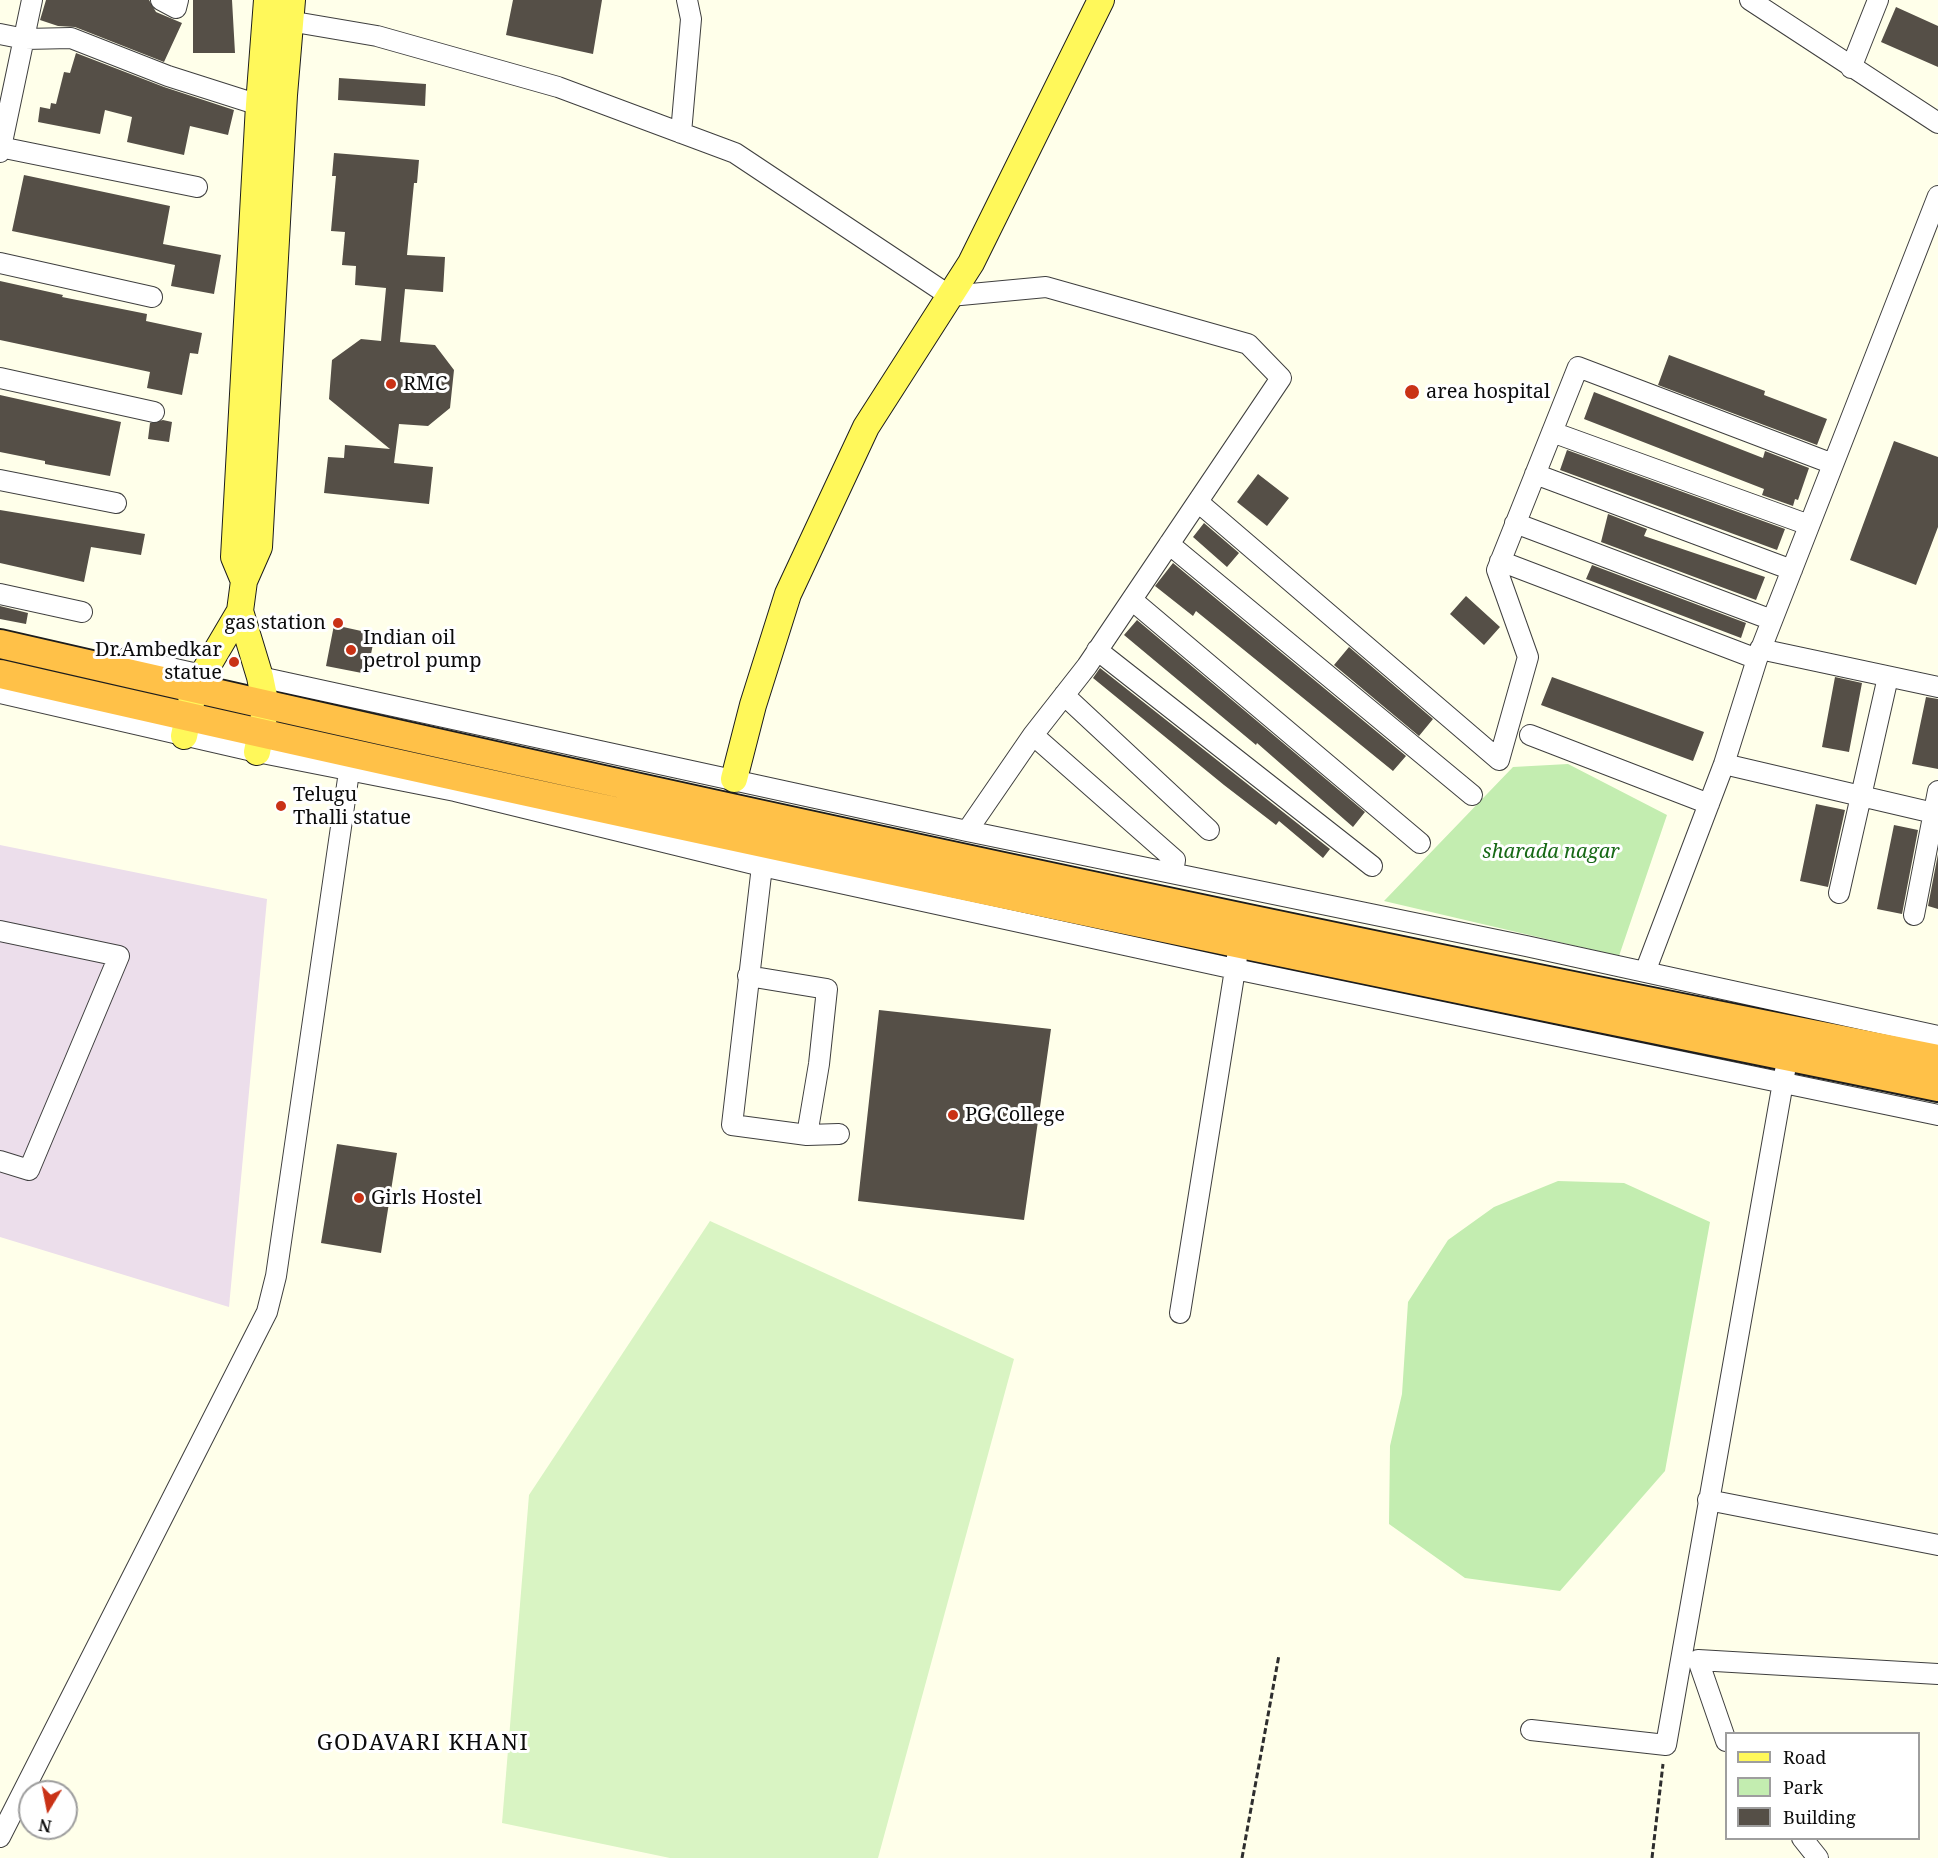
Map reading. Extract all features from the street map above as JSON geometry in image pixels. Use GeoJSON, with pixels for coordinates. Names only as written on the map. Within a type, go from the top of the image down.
{"type":"FeatureCollection","features":[{"type":"Feature","properties":{"kind":"highway"},"geometry":{"type":"LineString","coordinates":[[0,644],[198,682],[266,706],[649,802],[685,823],[1237,956],[1788,1057],[1938,1087]]}},
{"type":"Feature","properties":{"kind":"highway"},"geometry":{"type":"LineString","coordinates":[[0,674],[186,726],[350,762],[457,783],[649,802]]}},
{"type":"Feature","properties":{"kind":"highway"},"geometry":{"type":"LineString","coordinates":[[685,823],[1841,1028],[1938,1059]]}},
{"type":"Feature","properties":{"kind":"main road"},"geometry":{"type":"LineString","coordinates":[[734,779],[753,705],[788,594],[866,427],[971,263],[1101,0]]}},
{"type":"Feature","properties":{"kind":"main road"},"geometry":{"type":"LineString","coordinates":[[244,580],[234,557],[259,105],[279,9]]}},
{"type":"Feature","properties":{"kind":"main road"},"geometry":{"type":"LineString","coordinates":[[186,726],[198,682],[240,611],[244,580],[259,547],[279,9]]}},
{"type":"Feature","properties":{"kind":"main road"},"geometry":{"type":"LineString","coordinates":[[240,611],[260,677],[266,706],[259,743]]}},
{"type":"Feature","properties":{"kind":"street"},"geometry":{"type":"LineString","coordinates":[[32,0],[26,39],[0,149],[197,187]]}},
{"type":"Feature","properties":{"kind":"street"},"geometry":{"type":"LineString","coordinates":[[161,0],[176,8],[178,0]]}},
{"type":"Feature","properties":{"kind":"street"},"geometry":{"type":"LineString","coordinates":[[681,133],[691,19],[687,0]]}},
{"type":"Feature","properties":{"kind":"street"},"geometry":{"type":"LineString","coordinates":[[1750,0],[1938,123]]}},
{"type":"Feature","properties":{"kind":"street"},"geometry":{"type":"LineString","coordinates":[[1851,68],[1878,0]]}},
{"type":"Feature","properties":{"kind":"street"},"geometry":{"type":"LineString","coordinates":[[279,9],[558,87],[735,153],[950,296],[1046,287],[1248,344],[1281,378],[1132,600],[1033,735],[967,831]]}},
{"type":"Feature","properties":{"kind":"street"},"geometry":{"type":"LineString","coordinates":[[0,34],[26,39],[71,38],[168,76],[259,105]]}},
{"type":"Feature","properties":{"kind":"street"},"geometry":{"type":"LineString","coordinates":[[1645,972],[1724,764],[1759,654],[1938,196]]}},
{"type":"Feature","properties":{"kind":"street"},"geometry":{"type":"LineString","coordinates":[[0,263],[152,297]]}},
{"type":"Feature","properties":{"kind":"street"},"geometry":{"type":"LineString","coordinates":[[1198,502],[1499,760],[1528,657],[1497,570],[1578,367],[1833,464]]}},
{"type":"Feature","properties":{"kind":"street"},"geometry":{"type":"LineString","coordinates":[[0,378],[154,412]]}},
{"type":"Feature","properties":{"kind":"street"},"geometry":{"type":"LineString","coordinates":[[1552,432],[1809,525]]}},
{"type":"Feature","properties":{"kind":"street"},"geometry":{"type":"LineString","coordinates":[[1535,474],[1792,570]]}},
{"type":"Feature","properties":{"kind":"street"},"geometry":{"type":"LineString","coordinates":[[0,480],[116,503]]}},
{"type":"Feature","properties":{"kind":"street"},"geometry":{"type":"LineString","coordinates":[[1515,523],[1772,620]]}},
{"type":"Feature","properties":{"kind":"street"},"geometry":{"type":"LineString","coordinates":[[1169,544],[1472,795]]}},
{"type":"Feature","properties":{"kind":"street"},"geometry":{"type":"LineString","coordinates":[[1500,561],[1759,654],[1938,687]]}},
{"type":"Feature","properties":{"kind":"street"},"geometry":{"type":"LineString","coordinates":[[0,594],[82,612]]}},
{"type":"Feature","properties":{"kind":"street"},"geometry":{"type":"LineString","coordinates":[[1132,600],[1420,843]]}},
{"type":"Feature","properties":{"kind":"street"},"geometry":{"type":"LineString","coordinates":[[0,631],[198,682]]}},
{"type":"Feature","properties":{"kind":"street"},"geometry":{"type":"LineString","coordinates":[[1097,650],[1372,866]]}},
{"type":"Feature","properties":{"kind":"street"},"geometry":{"type":"LineString","coordinates":[[260,677],[649,802],[702,773],[967,831],[1645,972],[1841,1028],[1938,1036]]}},
{"type":"Feature","properties":{"kind":"street"},"geometry":{"type":"LineString","coordinates":[[1839,893],[1888,677]]}},
{"type":"Feature","properties":{"kind":"street"},"geometry":{"type":"LineString","coordinates":[[0,693],[186,726]]}},
{"type":"Feature","properties":{"kind":"street"},"geometry":{"type":"LineString","coordinates":[[1064,695],[1209,830]]}},
{"type":"Feature","properties":{"kind":"street"},"geometry":{"type":"LineString","coordinates":[[1033,735],[1175,860],[1173,873]]}},
{"type":"Feature","properties":{"kind":"street"},"geometry":{"type":"LineString","coordinates":[[1530,735],[1709,804]]}},
{"type":"Feature","properties":{"kind":"street"},"geometry":{"type":"LineString","coordinates":[[0,1837],[267,1312],[276,1276],[350,762]]}},
{"type":"Feature","properties":{"kind":"street"},"geometry":{"type":"LineString","coordinates":[[1724,764],[1860,798],[1936,814]]}},
{"type":"Feature","properties":{"kind":"street"},"geometry":{"type":"LineString","coordinates":[[1914,915],[1936,814],[1938,790]]}},
{"type":"Feature","properties":{"kind":"street"},"geometry":{"type":"LineString","coordinates":[[685,823],[762,866],[1237,956],[1783,1084],[1938,1115]]}},
{"type":"Feature","properties":{"kind":"street"},"geometry":{"type":"LineString","coordinates":[[762,866],[732,1125],[807,1135],[839,1134]]}},
{"type":"Feature","properties":{"kind":"street"},"geometry":{"type":"LineString","coordinates":[[0,931],[119,956],[29,1170],[0,1161]]}},
{"type":"Feature","properties":{"kind":"street"},"geometry":{"type":"LineString","coordinates":[[1180,1313],[1237,956]]}},
{"type":"Feature","properties":{"kind":"street"},"geometry":{"type":"LineString","coordinates":[[748,976],[827,989],[819,1064],[807,1135]]}},
{"type":"Feature","properties":{"kind":"street"},"geometry":{"type":"LineString","coordinates":[[1531,1730],[1666,1744],[1788,1057]]}},
{"type":"Feature","properties":{"kind":"street"},"geometry":{"type":"LineString","coordinates":[[1708,1500],[1938,1545]]}},
{"type":"Feature","properties":{"kind":"street"},"geometry":{"type":"LineString","coordinates":[[1725,1739],[1698,1660],[1938,1674]]}},
{"type":"Feature","properties":{"kind":"street"},"geometry":{"type":"LineString","coordinates":[[1803,1840],[1818,1858]]}},
{"type":"Feature","properties":{"kind":"path"},"geometry":{"type":"LineString","coordinates":[[1242,1858],[1280,1655]]}},
{"type":"Feature","properties":{"kind":"path"},"geometry":{"type":"LineString","coordinates":[[1652,1858],[1666,1744]]}},
{"type":"Feature","properties":{"kind":"shaded area"},"geometry":{"type":"Polygon","coordinates":[[[0,845],[267,899],[229,1307],[0,1237],[0,845]]]}},
{"type":"Feature","properties":{"kind":"green space","name":"sharada nagar"},"geometry":{"type":"Polygon","coordinates":[[[1568,764],[1667,815],[1619,956],[1384,901],[1513,767],[1568,764]]]}},
{"type":"Feature","properties":{"kind":"green space"},"geometry":{"type":"Polygon","coordinates":[[[1558,1181],[1624,1183],[1710,1222],[1665,1471],[1560,1591],[1465,1578],[1389,1524],[1390,1446],[1402,1394],[1408,1302],[1448,1240],[1494,1207],[1558,1181]]]}},
{"type":"Feature","properties":{"kind":"green space"},"geometry":{"type":"Polygon","coordinates":[[[710,1221],[1014,1359],[878,1858],[670,1858],[502,1823],[529,1495],[710,1221]]]}},
{"type":"Feature","properties":{"kind":"building"},"geometry":{"type":"Polygon","coordinates":[[[46,0],[149,0],[156,12],[182,23],[164,62],[75,27],[58,26],[40,20],[46,0]]]}},
{"type":"Feature","properties":{"kind":"building"},"geometry":{"type":"Polygon","coordinates":[[[193,0],[232,0],[235,53],[193,53],[193,0]]]}},
{"type":"Feature","properties":{"kind":"building"},"geometry":{"type":"Polygon","coordinates":[[[513,0],[602,0],[593,54],[506,35],[513,0]]]}},
{"type":"Feature","properties":{"kind":"building"},"geometry":{"type":"Polygon","coordinates":[[[1896,7],[1938,26],[1938,67],[1881,42],[1896,7]]]}},
{"type":"Feature","properties":{"kind":"building"},"geometry":{"type":"Polygon","coordinates":[[[76,53],[164,87],[234,110],[228,135],[190,126],[184,155],[127,142],[132,117],[105,110],[100,134],[38,122],[40,107],[50,109],[51,103],[56,104],[64,72],[70,73],[76,53]]]}},
{"type":"Feature","properties":{"kind":"building"},"geometry":{"type":"Polygon","coordinates":[[[339,78],[426,84],[425,106],[338,100],[339,78]]]}},
{"type":"Feature","properties":{"kind":"building","name":"RMC"},"geometry":{"type":"Polygon","coordinates":[[[334,153],[419,160],[417,183],[414,183],[407,255],[445,257],[443,292],[405,289],[400,342],[435,345],[454,370],[450,408],[428,426],[399,424],[394,463],[433,467],[429,504],[324,493],[328,457],[344,458],[345,445],[390,449],[329,399],[332,360],[361,339],[381,341],[386,288],[355,285],[356,266],[342,265],[345,232],[331,231],[336,176],[332,176],[334,153]]]}},
{"type":"Feature","properties":{"kind":"building"},"geometry":{"type":"Polygon","coordinates":[[[24,175],[170,206],[163,244],[221,255],[214,294],[171,286],[175,265],[12,231],[24,175]]]}},
{"type":"Feature","properties":{"kind":"building"},"geometry":{"type":"Polygon","coordinates":[[[0,281],[63,295],[62,297],[147,314],[146,321],[202,333],[198,354],[190,353],[182,395],[147,388],[150,372],[0,340],[0,281]]]}},
{"type":"Feature","properties":{"kind":"building"},"geometry":{"type":"Polygon","coordinates":[[[1669,355],[1765,391],[1764,395],[1827,419],[1817,445],[1658,385],[1669,355]]]}},
{"type":"Feature","properties":{"kind":"building"},"geometry":{"type":"Polygon","coordinates":[[[1594,392],[1763,458],[1765,451],[1809,468],[1798,500],[1795,499],[1793,506],[1762,495],[1764,489],[1584,419],[1594,392]]]}},
{"type":"Feature","properties":{"kind":"building"},"geometry":{"type":"Polygon","coordinates":[[[0,395],[121,422],[110,476],[45,464],[45,461],[0,452],[0,395]]]}},
{"type":"Feature","properties":{"kind":"building"},"geometry":{"type":"Polygon","coordinates":[[[163,420],[172,422],[169,442],[148,439],[150,423],[163,420]]]}},
{"type":"Feature","properties":{"kind":"building"},"geometry":{"type":"Polygon","coordinates":[[[1894,441],[1938,457],[1938,527],[1916,585],[1850,560],[1894,441]]]}},
{"type":"Feature","properties":{"kind":"building"},"geometry":{"type":"Polygon","coordinates":[[[1567,450],[1785,529],[1777,550],[1560,470],[1567,450]]]}},
{"type":"Feature","properties":{"kind":"building"},"geometry":{"type":"Polygon","coordinates":[[[1258,474],[1289,498],[1267,526],[1237,502],[1258,474]]]}},
{"type":"Feature","properties":{"kind":"building"},"geometry":{"type":"Polygon","coordinates":[[[0,510],[145,534],[141,555],[91,547],[84,582],[0,563],[0,510]]]}},
{"type":"Feature","properties":{"kind":"building"},"geometry":{"type":"Polygon","coordinates":[[[1608,514],[1647,529],[1644,536],[1765,577],[1756,600],[1601,542],[1608,514]]]}},
{"type":"Feature","properties":{"kind":"building"},"geometry":{"type":"Polygon","coordinates":[[[1204,523],[1239,553],[1227,567],[1193,537],[1204,523]]]}},
{"type":"Feature","properties":{"kind":"building"},"geometry":{"type":"Polygon","coordinates":[[[1173,563],[1406,756],[1393,771],[1196,611],[1193,616],[1155,586],[1173,563]]]}},
{"type":"Feature","properties":{"kind":"building"},"geometry":{"type":"Polygon","coordinates":[[[1592,565],[1746,623],[1741,638],[1586,579],[1592,565]]]}},
{"type":"Feature","properties":{"kind":"building"},"geometry":{"type":"Polygon","coordinates":[[[1466,596],[1500,627],[1484,645],[1450,614],[1466,596]]]}},
{"type":"Feature","properties":{"kind":"building"},"geometry":{"type":"Polygon","coordinates":[[[0,606],[28,613],[26,624],[0,619],[0,606]]]}},
{"type":"Feature","properties":{"kind":"building"},"geometry":{"type":"Polygon","coordinates":[[[1137,620],[1365,812],[1353,827],[1257,743],[1256,745],[1124,635],[1137,620]]]}},
{"type":"Feature","properties":{"kind":"building","name":"Indian oil petrol pump"},"geometry":{"type":"Polygon","coordinates":[[[334,625],[375,634],[367,674],[326,666],[334,625]]]}},
{"type":"Feature","properties":{"kind":"building"},"geometry":{"type":"Polygon","coordinates":[[[1349,647],[1433,719],[1419,736],[1334,665],[1349,647]]]}},
{"type":"Feature","properties":{"kind":"building"},"geometry":{"type":"Polygon","coordinates":[[[1100,668],[1330,849],[1323,858],[1279,821],[1276,825],[1224,785],[1093,678],[1100,668]]]}},
{"type":"Feature","properties":{"kind":"building"},"geometry":{"type":"Polygon","coordinates":[[[1552,677],[1704,732],[1693,761],[1541,705],[1552,677]]]}},
{"type":"Feature","properties":{"kind":"building"},"geometry":{"type":"Polygon","coordinates":[[[1835,677],[1862,683],[1849,752],[1822,747],[1835,677]]]}},
{"type":"Feature","properties":{"kind":"building"},"geometry":{"type":"Polygon","coordinates":[[[1926,697],[1938,699],[1938,769],[1912,764],[1926,697]]]}},
{"type":"Feature","properties":{"kind":"building"},"geometry":{"type":"Polygon","coordinates":[[[1816,804],[1845,810],[1828,887],[1800,881],[1816,804]]]}},
{"type":"Feature","properties":{"kind":"building"},"geometry":{"type":"Polygon","coordinates":[[[1894,825],[1918,830],[1902,914],[1877,909],[1894,825]]]}},
{"type":"Feature","properties":{"kind":"building"},"geometry":{"type":"Polygon","coordinates":[[[1938,854],[1938,909],[1928,906],[1938,854]]]}},
{"type":"Feature","properties":{"kind":"building","name":"PG College"},"geometry":{"type":"Polygon","coordinates":[[[879,1010],[1051,1029],[1024,1220],[858,1201],[879,1010]]]}},
{"type":"Feature","properties":{"kind":"building","name":"Girls Hostel"},"geometry":{"type":"Polygon","coordinates":[[[337,1144],[397,1153],[381,1253],[321,1243],[337,1144]]]}},
{"type":"Feature","properties":{"kind":"place","name":"RMC"},"geometry":{"type":"Point","coordinates":[391,384]}},
{"type":"Feature","properties":{"kind":"place","name":"area hospital"},"geometry":{"type":"Point","coordinates":[1412,392]}},
{"type":"Feature","properties":{"kind":"place","name":"gas station"},"geometry":{"type":"Point","coordinates":[338,623]}},
{"type":"Feature","properties":{"kind":"place","name":"Indian oil petrol pump"},"geometry":{"type":"Point","coordinates":[351,650]}},
{"type":"Feature","properties":{"kind":"place","name":"Dr.Ambedkar statue"},"geometry":{"type":"Point","coordinates":[234,662]}},
{"type":"Feature","properties":{"kind":"place","name":"Telugu Thalli statue"},"geometry":{"type":"Point","coordinates":[281,806]}},
{"type":"Feature","properties":{"kind":"place","name":"PG College"},"geometry":{"type":"Point","coordinates":[953,1115]}},
{"type":"Feature","properties":{"kind":"place","name":"Girls Hostel"},"geometry":{"type":"Point","coordinates":[359,1198]}},
{"type":"Feature","properties":{"kind":"district","name":"GODAVARI KHANI"},"geometry":{"type":"Point","coordinates":[423,1744]}}]}
